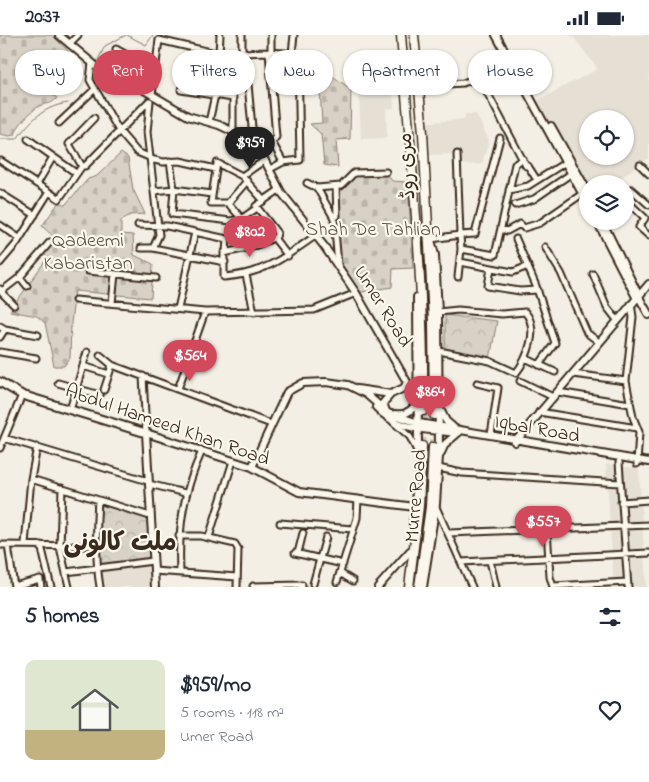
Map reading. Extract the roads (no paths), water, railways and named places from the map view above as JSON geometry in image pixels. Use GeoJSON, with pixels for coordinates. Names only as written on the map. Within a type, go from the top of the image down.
{"type":"FeatureCollection","features":[{"type":"Feature","properties":{"kind":"main road","name":"مری روڈ"},"geometry":{"type":"LineString","coordinates":[[401,35],[424,332],[423,411]]}},
{"type":"Feature","properties":{"kind":"main road","name":"مری روڈ"},"geometry":{"type":"LineString","coordinates":[[414,35],[415,50]]}},
{"type":"Feature","properties":{"kind":"main road","name":"مری روڈ"},"geometry":{"type":"LineString","coordinates":[[420,95],[433,319],[434,415]]}},
{"type":"Feature","properties":{"kind":"main road"},"geometry":{"type":"LineString","coordinates":[[409,134],[422,133]]}},
{"type":"Feature","properties":{"kind":"main road","name":"Abdul Hameed Khan Road"},"geometry":{"type":"LineString","coordinates":[[0,383],[22,395],[146,433]]}},
{"type":"Feature","properties":{"kind":"main road"},"geometry":{"type":"LineString","coordinates":[[407,587],[419,506],[422,446]]}},
{"type":"Feature","properties":{"kind":"main road"},"geometry":{"type":"LineString","coordinates":[[419,587],[430,507],[433,447]]}},
{"type":"Feature","properties":{"kind":"street","name":"Umer Road"},"geometry":{"type":"LineString","coordinates":[[59,35],[93,64]]}},
{"type":"Feature","properties":{"kind":"street"},"geometry":{"type":"LineString","coordinates":[[69,44],[78,35]]}},
{"type":"Feature","properties":{"kind":"street"},"geometry":{"type":"LineString","coordinates":[[220,35],[221,50]]}},
{"type":"Feature","properties":{"kind":"street"},"geometry":{"type":"LineString","coordinates":[[242,35],[243,50]]}},
{"type":"Feature","properties":{"kind":"street"},"geometry":{"type":"LineString","coordinates":[[270,50],[271,35]]}},
{"type":"Feature","properties":{"kind":"street"},"geometry":{"type":"LineString","coordinates":[[292,50],[294,35]]}},
{"type":"Feature","properties":{"kind":"street"},"geometry":{"type":"LineString","coordinates":[[496,35],[579,184]]}},
{"type":"Feature","properties":{"kind":"street"},"geometry":{"type":"LineString","coordinates":[[501,35],[579,182]]}},
{"type":"Feature","properties":{"kind":"street"},"geometry":{"type":"LineString","coordinates":[[158,50],[159,40],[203,50]]}},
{"type":"Feature","properties":{"kind":"street"},"geometry":{"type":"LineString","coordinates":[[93,69],[90,80],[93,84]]}},
{"type":"Feature","properties":{"kind":"street"},"geometry":{"type":"LineString","coordinates":[[458,83],[478,76],[523,159],[537,180]]}},
{"type":"Feature","properties":{"kind":"street"},"geometry":{"type":"LineString","coordinates":[[59,123],[93,92]]}},
{"type":"Feature","properties":{"kind":"street"},"geometry":{"type":"LineString","coordinates":[[99,95],[119,131],[137,152],[149,158],[180,161],[216,169]]}},
{"type":"Feature","properties":{"kind":"street","name":"Umer Road"},"geometry":{"type":"LineString","coordinates":[[149,95],[188,116],[233,131],[265,160],[279,190],[356,293],[405,377],[404,388],[391,393]]}},
{"type":"Feature","properties":{"kind":"street"},"geometry":{"type":"LineString","coordinates":[[209,122],[213,95],[233,98]]}},
{"type":"Feature","properties":{"kind":"street"},"geometry":{"type":"LineString","coordinates":[[232,95],[233,131]]}},
{"type":"Feature","properties":{"kind":"street"},"geometry":{"type":"LineString","coordinates":[[248,95],[253,138],[258,152]]}},
{"type":"Feature","properties":{"kind":"street"},"geometry":{"type":"LineString","coordinates":[[273,95],[276,137],[272,141],[283,162]]}},
{"type":"Feature","properties":{"kind":"street"},"geometry":{"type":"LineString","coordinates":[[270,169],[283,162],[300,160],[299,95]]}},
{"type":"Feature","properties":{"kind":"street"},"geometry":{"type":"LineString","coordinates":[[0,161],[59,199],[82,166],[85,166],[152,97]]}},
{"type":"Feature","properties":{"kind":"street"},"geometry":{"type":"LineString","coordinates":[[152,97],[147,132],[159,235],[154,248]]}},
{"type":"Feature","properties":{"kind":"street"},"geometry":{"type":"LineString","coordinates":[[82,166],[68,144],[94,119]]}},
{"type":"Feature","properties":{"kind":"street"},"geometry":{"type":"LineString","coordinates":[[431,239],[475,234],[500,138]]}},
{"type":"Feature","properties":{"kind":"street"},"geometry":{"type":"LineString","coordinates":[[28,139],[76,173]]}},
{"type":"Feature","properties":{"kind":"street"},"geometry":{"type":"LineString","coordinates":[[457,154],[461,249],[458,277]]}},
{"type":"Feature","properties":{"kind":"street"},"geometry":{"type":"LineString","coordinates":[[37,184],[53,157]]}},
{"type":"Feature","properties":{"kind":"street"},"geometry":{"type":"LineString","coordinates":[[461,249],[495,255],[515,164],[523,159]]}},
{"type":"Feature","properties":{"kind":"street"},"geometry":{"type":"LineString","coordinates":[[242,176],[265,160]]}},
{"type":"Feature","properties":{"kind":"street"},"geometry":{"type":"LineString","coordinates":[[170,161],[174,189],[172,214],[231,221],[242,219],[257,208],[256,206],[279,190]]}},
{"type":"Feature","properties":{"kind":"street"},"geometry":{"type":"LineString","coordinates":[[509,190],[528,186],[566,162]]}},
{"type":"Feature","properties":{"kind":"street"},"geometry":{"type":"LineString","coordinates":[[242,219],[228,203],[211,203],[217,163],[242,176],[264,201]]}},
{"type":"Feature","properties":{"kind":"street"},"geometry":{"type":"LineString","coordinates":[[640,165],[649,174]]}},
{"type":"Feature","properties":{"kind":"street"},"geometry":{"type":"LineString","coordinates":[[307,183],[317,187],[336,187],[341,186],[354,173],[386,172]]}},
{"type":"Feature","properties":{"kind":"street"},"geometry":{"type":"LineString","coordinates":[[515,205],[534,199],[572,173]]}},
{"type":"Feature","properties":{"kind":"street"},"geometry":{"type":"LineString","coordinates":[[228,203],[247,181]]}},
{"type":"Feature","properties":{"kind":"street"},"geometry":{"type":"LineString","coordinates":[[317,187],[334,218],[338,267]]}},
{"type":"Feature","properties":{"kind":"street"},"geometry":{"type":"LineString","coordinates":[[334,218],[337,216],[336,187]]}},
{"type":"Feature","properties":{"kind":"street"},"geometry":{"type":"LineString","coordinates":[[154,191],[174,189],[212,194]]}},
{"type":"Feature","properties":{"kind":"street"},"geometry":{"type":"LineString","coordinates":[[0,261],[9,254],[49,192]]}},
{"type":"Feature","properties":{"kind":"street"},"geometry":{"type":"LineString","coordinates":[[634,192],[649,205]]}},
{"type":"Feature","properties":{"kind":"street"},"geometry":{"type":"LineString","coordinates":[[0,193],[35,215]]}},
{"type":"Feature","properties":{"kind":"street"},"geometry":{"type":"LineString","coordinates":[[501,229],[507,231],[520,224],[524,228],[540,223],[579,197]]}},
{"type":"Feature","properties":{"kind":"street"},"geometry":{"type":"LineString","coordinates":[[634,207],[645,217],[638,226],[649,236]]}},
{"type":"Feature","properties":{"kind":"street"},"geometry":{"type":"LineString","coordinates":[[226,252],[252,247],[274,238],[277,233],[257,208]]}},
{"type":"Feature","properties":{"kind":"street"},"geometry":{"type":"LineString","coordinates":[[0,225],[19,237]]}},
{"type":"Feature","properties":{"kind":"street"},"geometry":{"type":"LineString","coordinates":[[138,225],[158,226],[227,239],[226,252],[224,253],[224,277],[246,275],[270,266],[288,256],[315,236]]}},
{"type":"Feature","properties":{"kind":"street","name":"Murre Road"},"geometry":{"type":"LineString","coordinates":[[423,587],[436,504],[439,456],[438,313],[435,255],[428,230]]}},
{"type":"Feature","properties":{"kind":"street"},"geometry":{"type":"LineString","coordinates":[[602,230],[649,315]]}},
{"type":"Feature","properties":{"kind":"street"},"geometry":{"type":"LineString","coordinates":[[606,230],[639,297]]}},
{"type":"Feature","properties":{"kind":"street"},"geometry":{"type":"LineString","coordinates":[[178,309],[195,232]]}},
{"type":"Feature","properties":{"kind":"street"},"geometry":{"type":"LineString","coordinates":[[274,238],[288,256]]}},
{"type":"Feature","properties":{"kind":"street"},"geometry":{"type":"LineString","coordinates":[[516,239],[538,289],[555,343],[539,365]]}},
{"type":"Feature","properties":{"kind":"street"},"geometry":{"type":"LineString","coordinates":[[14,305],[1,291],[20,277],[50,242]]}},
{"type":"Feature","properties":{"kind":"street","name":"Murre Road"},"geometry":{"type":"LineString","coordinates":[[407,587],[418,454],[419,396],[416,256],[418,245]]}},
{"type":"Feature","properties":{"kind":"street"},"geometry":{"type":"LineString","coordinates":[[545,247],[561,273],[587,333],[599,342]]}},
{"type":"Feature","properties":{"kind":"street"},"geometry":{"type":"LineString","coordinates":[[141,248],[154,248],[225,262]]}},
{"type":"Feature","properties":{"kind":"street"},"geometry":{"type":"LineString","coordinates":[[460,262],[512,272],[528,266]]}},
{"type":"Feature","properties":{"kind":"street"},"geometry":{"type":"LineString","coordinates":[[491,268],[488,286],[520,291],[538,289]]}},
{"type":"Feature","properties":{"kind":"street"},"geometry":{"type":"LineString","coordinates":[[88,271],[156,278]]}},
{"type":"Feature","properties":{"kind":"street"},"geometry":{"type":"LineString","coordinates":[[112,303],[115,274]]}},
{"type":"Feature","properties":{"kind":"street"},"geometry":{"type":"LineString","coordinates":[[593,274],[606,307],[617,320]]}},
{"type":"Feature","properties":{"kind":"street"},"geometry":{"type":"LineString","coordinates":[[246,275],[254,312]]}},
{"type":"Feature","properties":{"kind":"street"},"geometry":{"type":"LineString","coordinates":[[20,277],[27,286]]}},
{"type":"Feature","properties":{"kind":"street"},"geometry":{"type":"LineString","coordinates":[[515,441],[649,284]]}},
{"type":"Feature","properties":{"kind":"street"},"geometry":{"type":"LineString","coordinates":[[75,300],[205,312],[254,312],[314,310],[356,293]]}},
{"type":"Feature","properties":{"kind":"street"},"geometry":{"type":"LineString","coordinates":[[631,303],[633,317],[626,381],[630,404],[638,429],[637,462]]}},
{"type":"Feature","properties":{"kind":"street"},"geometry":{"type":"LineString","coordinates":[[438,313],[458,310],[527,313],[532,332],[531,347],[516,373],[490,361],[439,351]]}},
{"type":"Feature","properties":{"kind":"street"},"geometry":{"type":"LineString","coordinates":[[178,389],[205,312]]}},
{"type":"Feature","properties":{"kind":"street"},"geometry":{"type":"LineString","coordinates":[[0,337],[2,327],[38,335]]}},
{"type":"Feature","properties":{"kind":"street"},"geometry":{"type":"LineString","coordinates":[[70,410],[87,351]]}},
{"type":"Feature","properties":{"kind":"street"},"geometry":{"type":"LineString","coordinates":[[0,352],[36,357]]}},
{"type":"Feature","properties":{"kind":"street"},"geometry":{"type":"LineString","coordinates":[[100,355],[112,365],[271,424]]}},
{"type":"Feature","properties":{"kind":"street"},"geometry":{"type":"LineString","coordinates":[[525,358],[555,372]]}},
{"type":"Feature","properties":{"kind":"street"},"geometry":{"type":"LineString","coordinates":[[83,365],[109,374]]}},
{"type":"Feature","properties":{"kind":"street"},"geometry":{"type":"LineString","coordinates":[[58,383],[102,393],[112,365]]}},
{"type":"Feature","properties":{"kind":"street"},"geometry":{"type":"LineString","coordinates":[[573,373],[626,381]]}},
{"type":"Feature","properties":{"kind":"street"},"geometry":{"type":"LineString","coordinates":[[143,375],[155,587]]}},
{"type":"Feature","properties":{"kind":"street"},"geometry":{"type":"LineString","coordinates":[[520,381],[555,395],[630,404]]}},
{"type":"Feature","properties":{"kind":"street"},"geometry":{"type":"LineString","coordinates":[[252,467],[287,392],[303,383],[326,382],[357,389],[391,393]]}},
{"type":"Feature","properties":{"kind":"street"},"geometry":{"type":"LineString","coordinates":[[477,383],[498,388],[491,435]]}},
{"type":"Feature","properties":{"kind":"street"},"geometry":{"type":"LineString","coordinates":[[357,389],[388,413],[418,425]]}},
{"type":"Feature","properties":{"kind":"street"},"geometry":{"type":"LineString","coordinates":[[357,389],[410,437],[418,454]]}},
{"type":"Feature","properties":{"kind":"street"},"geometry":{"type":"LineString","coordinates":[[388,413],[383,403],[391,393]]}},
{"type":"Feature","properties":{"kind":"street"},"geometry":{"type":"LineString","coordinates":[[0,448],[22,395]]}},
{"type":"Feature","properties":{"kind":"street"},"geometry":{"type":"LineString","coordinates":[[388,413],[404,414],[416,404],[419,396]]}},
{"type":"Feature","properties":{"kind":"street"},"geometry":{"type":"LineString","coordinates":[[438,406],[446,421],[458,431],[445,443],[439,456]]}},
{"type":"Feature","properties":{"kind":"street"},"geometry":{"type":"LineString","coordinates":[[539,412],[638,429]]}},
{"type":"Feature","properties":{"kind":"street"},"geometry":{"type":"LineString","coordinates":[[393,422],[418,425]]}},
{"type":"Feature","properties":{"kind":"street","name":"Iqbal Road"},"geometry":{"type":"LineString","coordinates":[[418,425],[637,462],[649,466]]}},
{"type":"Feature","properties":{"kind":"street","name":"Iqbal Road"},"geometry":{"type":"LineString","coordinates":[[458,431],[491,435],[618,462],[649,462]]}},
{"type":"Feature","properties":{"kind":"street","name":"Abdul Hameed Khan Road"},"geometry":{"type":"LineString","coordinates":[[146,433],[252,467],[299,492],[415,507]]}},
{"type":"Feature","properties":{"kind":"street"},"geometry":{"type":"LineString","coordinates":[[4,437],[148,483],[186,493]]}},
{"type":"Feature","properties":{"kind":"street"},"geometry":{"type":"LineString","coordinates":[[25,544],[31,479],[37,447]]}},
{"type":"Feature","properties":{"kind":"street"},"geometry":{"type":"LineString","coordinates":[[180,572],[179,536],[186,493],[202,451]]}},
{"type":"Feature","properties":{"kind":"street"},"geometry":{"type":"LineString","coordinates":[[209,537],[232,461]]}},
{"type":"Feature","properties":{"kind":"street"},"geometry":{"type":"LineString","coordinates":[[547,529],[553,586],[628,585],[618,462]]}},
{"type":"Feature","properties":{"kind":"street"},"geometry":{"type":"LineString","coordinates":[[438,468],[462,473],[620,483]]}},
{"type":"Feature","properties":{"kind":"street"},"geometry":{"type":"LineString","coordinates":[[31,479],[150,515]]}},
{"type":"Feature","properties":{"kind":"street"},"geometry":{"type":"LineString","coordinates":[[62,488],[60,547],[69,587]]}},
{"type":"Feature","properties":{"kind":"street"},"geometry":{"type":"LineString","coordinates":[[98,499],[96,546],[100,587]]}},
{"type":"Feature","properties":{"kind":"street"},"geometry":{"type":"LineString","coordinates":[[338,581],[353,529],[358,499]]}},
{"type":"Feature","properties":{"kind":"street"},"geometry":{"type":"LineString","coordinates":[[621,501],[649,500]]}},
{"type":"Feature","properties":{"kind":"street"},"geometry":{"type":"LineString","coordinates":[[436,504],[472,587]]}},
{"type":"Feature","properties":{"kind":"street"},"geometry":{"type":"LineString","coordinates":[[280,523],[353,529]]}},
{"type":"Feature","properties":{"kind":"street"},"geometry":{"type":"LineString","coordinates":[[449,533],[649,525]]}},
{"type":"Feature","properties":{"kind":"street"},"geometry":{"type":"LineString","coordinates":[[303,533],[296,553],[343,565]]}},
{"type":"Feature","properties":{"kind":"street"},"geometry":{"type":"LineString","coordinates":[[179,536],[209,537],[236,544],[238,549],[237,587]]}},
{"type":"Feature","properties":{"kind":"street"},"geometry":{"type":"LineString","coordinates":[[313,584],[326,537]]}},
{"type":"Feature","properties":{"kind":"street"},"geometry":{"type":"LineString","coordinates":[[0,545],[96,546]]}},
{"type":"Feature","properties":{"kind":"street"},"geometry":{"type":"LineString","coordinates":[[8,545],[14,586],[40,579],[41,587]]}},
{"type":"Feature","properties":{"kind":"street"},"geometry":{"type":"LineString","coordinates":[[41,545],[51,587]]}},
{"type":"Feature","properties":{"kind":"street"},"geometry":{"type":"LineString","coordinates":[[378,587],[410,551]]}},
{"type":"Feature","properties":{"kind":"street"},"geometry":{"type":"LineString","coordinates":[[461,562],[649,553]]}},
{"type":"Feature","properties":{"kind":"street"},"geometry":{"type":"LineString","coordinates":[[66,571],[153,561]]}},
{"type":"Feature","properties":{"kind":"street"},"geometry":{"type":"LineString","coordinates":[[490,561],[496,587]]}},
{"type":"Feature","properties":{"kind":"street"},"geometry":{"type":"LineString","coordinates":[[154,571],[237,577]]}},
{"type":"Feature","properties":{"kind":"street"},"geometry":{"type":"LineString","coordinates":[[340,573],[353,581]]}},
{"type":"Feature","properties":{"kind":"street"},"geometry":{"type":"LineString","coordinates":[[252,586],[292,583],[302,585],[302,587]]}},
{"type":"Feature","properties":{"kind":"waterway"},"geometry":{"type":"LineString","coordinates":[[103,50],[105,46],[126,35]]}},
{"type":"Feature","properties":{"kind":"waterway"},"geometry":{"type":"LineString","coordinates":[[127,35],[146,45],[153,35]]}},
{"type":"Feature","properties":{"kind":"waterway"},"geometry":{"type":"LineString","coordinates":[[0,139],[17,139],[39,115],[52,107],[68,103]]}},
{"type":"Feature","properties":{"kind":"tunnel"},"geometry":{"type":"LineString","coordinates":[[422,446],[423,411]]}},
{"type":"Feature","properties":{"kind":"tunnel"},"geometry":{"type":"LineString","coordinates":[[433,447],[434,415]]}},
{"type":"Feature","properties":{"kind":"district","name":"ملت کالونی"},"geometry":{"type":"Point","coordinates":[120,544]}},
{"type":"Feature","properties":{"kind":"park label","name":"Shah De Tahlian"},"geometry":{"type":"Point","coordinates":[373,230]}},
{"type":"Feature","properties":{"kind":"park label","name":"Qadeemi Kabaristan"},"geometry":{"type":"Point","coordinates":[88,252]}}]}
